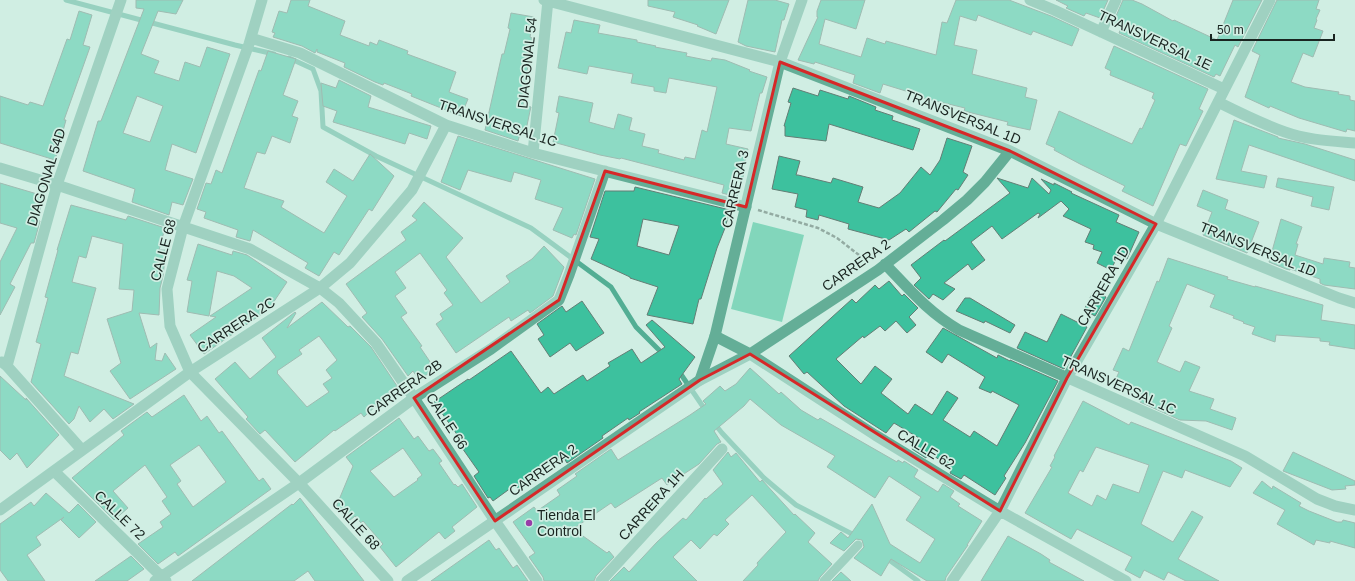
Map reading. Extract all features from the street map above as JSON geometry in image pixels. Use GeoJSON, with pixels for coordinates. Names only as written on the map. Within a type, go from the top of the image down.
{"type":"FeatureCollection","features":[{"type":"Feature","properties":{"kind":"street","name":"DIAGONAL 54D"},"geometry":{"type":"LineString","coordinates":[[3,364],[57,185],[121,0]]}},
{"type":"Feature","properties":{"kind":"street","name":"CALLE 68"},"geometry":{"type":"LineString","coordinates":[[262,0],[250,41],[183,227],[167,289],[170,326],[190,372],[299,483],[388,581]]}},
{"type":"Feature","properties":{"kind":"street","name":"TRANSVERSAL 1D"},"geometry":{"type":"LineString","coordinates":[[547,0],[780,62],[1010,151],[1156,224],[1339,298],[1355,303]]}},
{"type":"Feature","properties":{"kind":"street","name":"DIAGONAL 54"},"geometry":{"type":"LineString","coordinates":[[532,153],[547,0]]}},
{"type":"Feature","properties":{"kind":"street","name":"CARRERA 3"},"geometry":{"type":"LineString","coordinates":[[698,382],[716,332],[780,62],[802,0]]}},
{"type":"Feature","properties":{"kind":"street","name":"TRANSVERSAL 1E"},"geometry":{"type":"LineString","coordinates":[[1030,0],[1055,5],[1101,32],[1224,89]]}},
{"type":"Feature","properties":{"kind":"street"},"geometry":{"type":"LineString","coordinates":[[1101,32],[1116,0]]}},
{"type":"Feature","properties":{"kind":"street","name":"CARRERA 1D"},"geometry":{"type":"LineString","coordinates":[[952,581],[1000,511],[1066,378],[1156,224],[1270,0]]}},
{"type":"Feature","properties":{"kind":"street","name":"TRANSVERSAL 1C"},"geometry":{"type":"LineString","coordinates":[[250,41],[300,53],[446,124],[532,153],[746,206]]}},
{"type":"Feature","properties":{"kind":"street"},"geometry":{"type":"LineString","coordinates":[[1218,102],[1248,117],[1286,133],[1321,140],[1355,143]]}},
{"type":"Feature","properties":{"kind":"street","name":"CARRERA 2C"},"geometry":{"type":"LineString","coordinates":[[0,510],[190,372],[320,288],[350,262],[412,190],[446,124]]}},
{"type":"Feature","properties":{"kind":"street","name":"CARRERA 2"},"geometry":{"type":"LineString","coordinates":[[407,581],[681,393],[698,382],[750,354],[881,267],[944,220],[967,200],[985,182],[1010,151]]}},
{"type":"Feature","properties":{"kind":"street","name":"CALLE 66"},"geometry":{"type":"LineString","coordinates":[[0,168],[57,185],[250,249],[320,288],[339,303],[376,343],[536,581]]}},
{"type":"Feature","properties":{"kind":"street","name":"CARRERA 2B"},"geometry":{"type":"LineString","coordinates":[[160,579],[299,483],[414,398],[491,348],[559,300],[606,171]]}},
{"type":"Feature","properties":{"kind":"street","name":"TRANSVERSAL 1C"},"geometry":{"type":"LineString","coordinates":[[881,267],[925,306],[959,330],[1245,456],[1317,499],[1335,506],[1355,510]]}},
{"type":"Feature","properties":{"kind":"street","name":"CALLE 62"},"geometry":{"type":"LineString","coordinates":[[716,332],[875,435],[1000,511],[1126,581]]}},
{"type":"Feature","properties":{"kind":"street"},"geometry":{"type":"LineString","coordinates":[[3,364],[82,450]]}},
{"type":"Feature","properties":{"kind":"street","name":"CARRERA 1H"},"geometry":{"type":"LineString","coordinates":[[602,581],[722,449]]}},
{"type":"Feature","properties":{"kind":"street","name":"CALLE 72"},"geometry":{"type":"LineString","coordinates":[[54,471],[160,579]]}},
{"type":"Feature","properties":{"kind":"lane"},"geometry":{"type":"LineString","coordinates":[[824,581],[858,545]]}},
{"type":"Feature","properties":{"kind":"path"},"geometry":{"type":"LineString","coordinates":[[746,206],[818,228],[837,238],[881,267]]}},
{"type":"Feature","properties":{"kind":"highlighted area"},"geometry":{"type":"Polygon","coordinates":[[[780,62],[1010,151],[1156,224],[1067,378],[1000,511],[750,354],[700,380],[495,521],[414,398],[559,300],[605,171],[746,207],[780,62]]]}},
{"type":"Feature","properties":{"kind":"green space"},"geometry":{"type":"Polygon","coordinates":[[[753,222],[804,235],[782,322],[731,309],[753,222]]]}},
{"type":"Feature","properties":{"kind":"building"},"geometry":{"type":"Polygon","coordinates":[[[136,0],[183,0],[176,14],[158,11],[141,54],[159,61],[154,73],[179,81],[185,62],[200,67],[207,47],[230,54],[196,153],[172,144],[165,170],[193,179],[183,205],[172,202],[169,215],[132,202],[135,189],[83,171],[98,121],[101,121],[144,9],[136,8],[136,0]],[[137,96],[123,133],[150,142],[163,106],[137,96]]]}},
{"type":"Feature","properties":{"kind":"building"},"geometry":{"type":"Polygon","coordinates":[[[291,0],[310,0],[308,6],[345,21],[340,35],[369,46],[370,42],[377,45],[379,40],[408,51],[407,54],[456,72],[449,92],[468,99],[461,116],[411,96],[412,94],[384,83],[383,85],[375,82],[344,67],[345,63],[317,52],[317,49],[315,53],[302,46],[273,37],[275,33],[272,32],[279,11],[287,13],[291,0]]]}},
{"type":"Feature","properties":{"kind":"building"},"geometry":{"type":"Polygon","coordinates":[[[648,0],[729,0],[716,34],[697,26],[698,25],[673,17],[675,12],[648,6],[648,0]]]}},
{"type":"Feature","properties":{"kind":"building"},"geometry":{"type":"Polygon","coordinates":[[[748,0],[775,0],[789,4],[784,20],[782,20],[775,52],[746,46],[738,42],[748,0]]]}},
{"type":"Feature","properties":{"kind":"building"},"geometry":{"type":"Polygon","coordinates":[[[821,0],[865,0],[856,29],[825,19],[819,44],[861,57],[867,38],[885,44],[886,41],[936,55],[942,22],[947,23],[956,0],[1009,0],[1051,16],[1079,29],[1072,46],[1033,31],[1031,35],[978,15],[976,21],[960,16],[954,45],[977,50],[972,74],[1027,88],[1025,97],[1037,100],[1030,130],[1007,125],[1008,122],[964,111],[965,108],[919,97],[920,96],[883,84],[880,93],[853,83],[855,75],[815,62],[814,64],[798,60],[818,17],[817,11],[821,0]]]}},
{"type":"Feature","properties":{"kind":"building"},"geometry":{"type":"Polygon","coordinates":[[[1056,0],[1108,0],[1100,18],[1086,13],[1084,16],[1066,8],[1068,6],[1056,0]]]}},
{"type":"Feature","properties":{"kind":"building"},"geometry":{"type":"Polygon","coordinates":[[[1123,0],[1132,0],[1142,4],[1173,21],[1174,20],[1217,40],[1233,0],[1262,0],[1238,47],[1235,45],[1220,76],[1216,74],[1214,77],[1119,33],[1122,26],[1113,23],[1123,0]]]}},
{"type":"Feature","properties":{"kind":"building"},"geometry":{"type":"Polygon","coordinates":[[[1277,0],[1319,0],[1316,9],[1320,10],[1314,28],[1323,31],[1313,57],[1303,53],[1291,82],[1305,87],[1339,92],[1338,94],[1350,96],[1350,100],[1355,101],[1355,131],[1347,129],[1346,132],[1299,118],[1270,106],[1269,108],[1245,97],[1260,55],[1252,51],[1277,0]]]}},
{"type":"Feature","properties":{"kind":"building"},"geometry":{"type":"Polygon","coordinates":[[[79,11],[92,15],[83,45],[90,47],[64,120],[66,120],[55,160],[0,143],[0,96],[28,105],[30,102],[43,106],[67,39],[70,40],[79,11]]]}},
{"type":"Feature","properties":{"kind":"building"},"geometry":{"type":"Polygon","coordinates":[[[511,13],[534,17],[530,37],[532,38],[523,105],[531,107],[525,135],[520,134],[518,141],[485,130],[502,54],[504,54],[510,29],[508,28],[511,13]]]}},
{"type":"Feature","properties":{"kind":"building"},"geometry":{"type":"Polygon","coordinates":[[[574,20],[600,25],[598,33],[637,40],[637,42],[656,46],[655,47],[687,53],[686,56],[711,61],[712,58],[725,60],[767,77],[762,93],[760,93],[751,131],[729,128],[726,144],[748,149],[743,169],[745,170],[737,197],[722,193],[724,185],[553,142],[559,113],[556,112],[559,96],[593,103],[589,122],[614,129],[618,114],[632,118],[629,130],[645,134],[642,146],[659,150],[658,153],[684,160],[685,157],[695,159],[702,130],[707,132],[717,87],[669,78],[666,93],[654,91],[654,87],[631,83],[633,74],[589,66],[587,74],[558,68],[566,32],[571,33],[574,20]]]}},
{"type":"Feature","properties":{"kind":"building"},"geometry":{"type":"Polygon","coordinates":[[[1114,46],[1208,89],[1199,109],[1203,111],[1186,146],[1180,144],[1153,206],[1122,191],[1125,186],[1080,164],[1046,144],[1059,111],[1132,144],[1140,128],[1142,129],[1155,100],[1152,98],[1154,93],[1110,75],[1111,71],[1105,68],[1114,46]]]}},
{"type":"Feature","properties":{"kind":"building"},"geometry":{"type":"Polygon","coordinates":[[[268,51],[296,59],[283,95],[298,101],[292,116],[298,118],[290,143],[272,136],[265,154],[257,152],[244,188],[284,201],[281,207],[324,233],[347,196],[326,182],[334,169],[353,181],[370,154],[394,176],[372,211],[369,209],[339,255],[334,252],[319,276],[305,268],[308,263],[253,230],[250,241],[236,237],[238,230],[204,218],[206,212],[197,209],[206,183],[211,184],[216,170],[222,173],[259,70],[261,71],[268,51]]]}},
{"type":"Feature","properties":{"kind":"building"},"geometry":{"type":"Polygon","coordinates":[[[339,80],[371,96],[368,107],[431,126],[427,139],[409,133],[405,144],[333,122],[337,111],[323,106],[321,83],[336,88],[339,80]]]}},
{"type":"Feature","properties":{"kind":"building"},"geometry":{"type":"Polygon","coordinates":[[[793,88],[818,96],[820,90],[848,99],[849,96],[876,107],[875,110],[893,116],[892,120],[920,129],[913,150],[829,124],[826,141],[785,136],[784,126],[791,103],[788,102],[793,88]]]}},
{"type":"Feature","properties":{"kind":"building"},"geometry":{"type":"Polygon","coordinates":[[[1234,120],[1278,138],[1305,144],[1355,160],[1355,181],[1249,145],[1241,171],[1267,176],[1264,188],[1216,179],[1234,120]]]}},
{"type":"Feature","properties":{"kind":"building"},"geometry":{"type":"Polygon","coordinates":[[[458,136],[595,179],[576,235],[574,234],[572,238],[553,230],[563,208],[535,199],[541,180],[514,172],[511,182],[468,170],[460,190],[441,182],[458,136]]]}},
{"type":"Feature","properties":{"kind":"building"},"geometry":{"type":"Polygon","coordinates":[[[947,138],[972,146],[963,172],[968,175],[958,190],[956,189],[937,212],[935,211],[909,232],[906,229],[889,240],[848,229],[849,224],[819,215],[818,220],[806,217],[807,210],[795,207],[798,194],[772,189],[779,156],[800,161],[796,175],[831,183],[833,178],[863,187],[858,202],[879,208],[900,193],[921,167],[930,175],[940,160],[947,138]]]}},
{"type":"Feature","properties":{"kind":"building"},"geometry":{"type":"Polygon","coordinates":[[[997,178],[1028,188],[1032,178],[1049,194],[1051,190],[1041,179],[1054,185],[1054,183],[1072,192],[1071,193],[1119,215],[1116,222],[1139,232],[1127,259],[1118,255],[1111,270],[1097,263],[1102,252],[1093,249],[1094,245],[1085,242],[1091,229],[1063,216],[1069,209],[1061,201],[1038,218],[1040,214],[1038,213],[1002,239],[992,226],[971,242],[985,260],[972,270],[968,264],[944,283],[955,289],[943,300],[933,294],[929,299],[914,285],[921,278],[911,265],[1010,193],[997,178]]]}},
{"type":"Feature","properties":{"kind":"building"},"geometry":{"type":"Polygon","coordinates":[[[1278,178],[1334,187],[1329,210],[1311,206],[1313,197],[1276,187],[1278,178]]]}},
{"type":"Feature","properties":{"kind":"building"},"geometry":{"type":"Polygon","coordinates":[[[0,183],[44,196],[37,220],[40,221],[34,243],[31,243],[10,284],[15,287],[0,315],[0,262],[17,228],[0,223],[0,183]]]}},
{"type":"Feature","properties":{"kind":"building"},"geometry":{"type":"Polygon","coordinates":[[[635,187],[730,210],[701,299],[699,299],[693,324],[647,315],[658,287],[630,278],[591,259],[599,239],[590,237],[605,191],[634,191],[635,187]],[[643,219],[637,246],[669,255],[679,226],[643,219]]]}},
{"type":"Feature","properties":{"kind":"building"},"geometry":{"type":"Polygon","coordinates":[[[1203,190],[1228,200],[1225,209],[1259,222],[1247,253],[1203,235],[1212,212],[1197,206],[1203,190]]]}},
{"type":"Feature","properties":{"kind":"building"},"geometry":{"type":"Polygon","coordinates":[[[424,202],[463,238],[446,257],[481,303],[510,282],[506,276],[532,259],[544,246],[564,267],[553,296],[530,313],[528,310],[511,321],[509,317],[456,353],[436,324],[443,319],[440,314],[453,305],[444,293],[447,290],[420,253],[395,272],[406,288],[395,296],[407,313],[401,317],[422,346],[420,347],[435,369],[419,380],[413,371],[408,376],[382,339],[362,317],[367,313],[346,284],[406,240],[401,232],[417,220],[412,216],[424,202]]]}},
{"type":"Feature","properties":{"kind":"building"},"geometry":{"type":"Polygon","coordinates":[[[71,205],[126,220],[128,216],[165,228],[159,250],[166,250],[160,288],[159,315],[139,313],[150,348],[157,343],[155,360],[162,361],[165,353],[176,369],[130,399],[110,371],[121,363],[107,319],[132,311],[134,290],[119,289],[123,244],[92,236],[86,258],[79,256],[72,282],[96,288],[78,354],[71,352],[64,376],[134,404],[113,419],[104,409],[90,422],[79,406],[74,419],[69,424],[31,382],[41,344],[36,342],[48,298],[45,297],[57,250],[71,205]]]}},
{"type":"Feature","properties":{"kind":"building"},"geometry":{"type":"Polygon","coordinates":[[[1281,219],[1302,227],[1296,244],[1298,244],[1295,255],[1323,264],[1324,258],[1350,262],[1349,267],[1355,268],[1355,289],[1324,285],[1320,283],[1320,279],[1286,269],[1269,262],[1281,219]]]}},
{"type":"Feature","properties":{"kind":"building"},"geometry":{"type":"Polygon","coordinates":[[[198,244],[232,255],[233,251],[247,255],[287,282],[269,309],[204,354],[190,335],[216,317],[210,316],[252,288],[234,276],[217,271],[209,316],[187,312],[192,281],[187,280],[198,244]]]}},
{"type":"Feature","properties":{"kind":"building"},"geometry":{"type":"Polygon","coordinates":[[[1168,258],[1228,277],[1227,279],[1323,305],[1321,320],[1355,325],[1355,349],[1329,345],[1330,342],[1320,341],[1320,338],[1276,335],[1275,342],[1252,334],[1255,327],[1233,318],[1234,316],[1210,307],[1215,295],[1187,284],[1169,326],[1172,328],[1157,362],[1180,372],[1185,361],[1200,367],[1189,391],[1214,399],[1210,409],[1236,418],[1232,430],[1206,421],[1180,420],[1140,402],[1142,397],[1113,385],[1119,372],[1113,370],[1123,348],[1129,351],[1157,281],[1159,282],[1168,258]]]}},
{"type":"Feature","properties":{"kind":"building"},"geometry":{"type":"Polygon","coordinates":[[[889,281],[902,296],[904,294],[918,308],[909,317],[916,325],[907,333],[896,321],[885,331],[880,326],[864,338],[863,336],[836,359],[861,384],[875,366],[892,379],[881,393],[908,414],[915,404],[932,415],[947,391],[958,398],[943,420],[970,437],[974,431],[997,446],[1019,405],[992,391],[991,393],[979,388],[985,377],[948,354],[942,363],[926,352],[943,328],[997,358],[998,355],[1058,381],[1025,443],[1004,476],[1006,478],[995,495],[964,475],[961,479],[950,473],[951,471],[949,470],[951,467],[929,453],[926,458],[912,449],[919,438],[894,423],[886,433],[844,406],[807,372],[804,374],[789,356],[852,299],[856,303],[875,285],[879,289],[889,281]]]}},
{"type":"Feature","properties":{"kind":"building"},"geometry":{"type":"Polygon","coordinates":[[[1093,292],[1106,297],[1095,316],[1084,310],[1093,292]]]}},
{"type":"Feature","properties":{"kind":"building"},"geometry":{"type":"Polygon","coordinates":[[[965,298],[970,298],[1015,325],[1010,333],[985,321],[984,323],[956,311],[965,298]]]}},
{"type":"Feature","properties":{"kind":"building"},"geometry":{"type":"Polygon","coordinates":[[[582,301],[604,333],[576,351],[570,343],[550,357],[538,339],[544,335],[537,324],[562,306],[566,312],[582,301]]]}},
{"type":"Feature","properties":{"kind":"building"},"geometry":{"type":"Polygon","coordinates":[[[322,302],[348,327],[350,326],[371,347],[397,386],[364,417],[361,413],[335,431],[334,430],[295,462],[265,430],[260,434],[246,419],[248,417],[215,379],[235,362],[250,379],[276,357],[262,338],[295,312],[296,313],[287,328],[322,302]],[[319,336],[299,350],[302,354],[277,371],[277,373],[307,407],[329,392],[323,384],[332,378],[326,370],[337,360],[319,336]]]}},
{"type":"Feature","properties":{"kind":"building"},"geometry":{"type":"Polygon","coordinates":[[[1061,314],[1087,327],[1064,369],[1017,348],[1025,332],[1047,342],[1061,314]]]}},
{"type":"Feature","properties":{"kind":"building"},"geometry":{"type":"Polygon","coordinates":[[[652,320],[695,357],[679,379],[682,384],[629,420],[628,418],[602,436],[603,438],[567,463],[562,455],[541,469],[544,473],[519,490],[515,485],[493,501],[490,497],[488,498],[474,476],[479,472],[460,445],[463,443],[434,402],[511,351],[541,393],[548,387],[554,394],[583,375],[587,381],[610,366],[608,363],[632,349],[641,363],[665,347],[646,325],[652,320]]]}},
{"type":"Feature","properties":{"kind":"building"},"geometry":{"type":"Polygon","coordinates":[[[750,368],[779,394],[781,392],[801,410],[818,420],[820,418],[897,462],[898,460],[903,463],[904,461],[918,470],[914,477],[938,492],[943,484],[954,491],[950,497],[960,504],[958,506],[982,521],[968,545],[946,577],[945,581],[927,581],[891,559],[881,576],[854,558],[864,547],[862,540],[856,539],[844,551],[830,543],[841,532],[848,538],[872,504],[890,544],[920,563],[935,539],[906,520],[921,497],[889,476],[875,498],[827,467],[835,456],[781,425],[750,399],[744,406],[714,431],[721,442],[717,444],[699,464],[667,485],[662,478],[615,508],[611,503],[573,529],[607,553],[609,551],[614,557],[596,576],[594,581],[544,581],[543,577],[529,557],[535,553],[513,522],[534,507],[537,511],[560,495],[557,490],[577,476],[575,474],[611,449],[618,460],[706,404],[703,401],[720,386],[725,391],[736,384],[750,368]]]}},
{"type":"Feature","properties":{"kind":"building"},"geometry":{"type":"Polygon","coordinates":[[[0,376],[26,400],[26,398],[59,435],[27,468],[17,453],[10,460],[0,450],[0,376]]]}},
{"type":"Feature","properties":{"kind":"building"},"geometry":{"type":"Polygon","coordinates":[[[184,395],[201,421],[207,416],[219,433],[222,431],[259,481],[263,478],[271,489],[178,556],[175,552],[158,564],[138,544],[163,527],[160,522],[171,514],[162,501],[167,497],[145,465],[113,491],[128,508],[114,520],[72,478],[124,435],[121,431],[147,412],[152,417],[184,395]],[[199,445],[170,465],[181,481],[177,484],[193,507],[226,482],[199,445]]]}},
{"type":"Feature","properties":{"kind":"building"},"geometry":{"type":"Polygon","coordinates":[[[1083,401],[1129,425],[1131,422],[1231,461],[1242,468],[1230,487],[1185,470],[1182,478],[1163,471],[1141,524],[1173,542],[1192,511],[1203,517],[1178,559],[1219,581],[1186,581],[1168,572],[1164,580],[1144,570],[1140,578],[1125,570],[1132,557],[1077,529],[1071,539],[1025,513],[1052,467],[1050,466],[1055,457],[1054,456],[1083,401]],[[1096,447],[1083,472],[1080,470],[1068,493],[1092,506],[1097,495],[1106,500],[1113,484],[1139,493],[1149,465],[1096,447]]]}},
{"type":"Feature","properties":{"kind":"building"},"geometry":{"type":"Polygon","coordinates":[[[399,418],[414,439],[418,436],[429,451],[433,449],[442,461],[439,463],[454,485],[455,484],[458,487],[462,484],[477,507],[452,527],[455,531],[445,539],[439,532],[396,567],[380,547],[383,544],[363,521],[361,523],[355,516],[349,521],[336,507],[353,466],[346,457],[399,418]],[[403,448],[370,471],[394,497],[418,480],[417,479],[422,475],[403,448]]]}},
{"type":"Feature","properties":{"kind":"building"},"geometry":{"type":"Polygon","coordinates":[[[728,452],[731,457],[736,453],[760,482],[762,480],[794,515],[795,514],[815,533],[808,542],[832,564],[818,581],[743,581],[758,565],[757,563],[786,532],[752,495],[725,520],[729,524],[717,536],[714,534],[700,549],[691,540],[673,557],[697,581],[610,581],[624,567],[629,572],[657,542],[683,518],[686,520],[705,498],[706,499],[723,484],[713,470],[728,452]]]}},
{"type":"Feature","properties":{"kind":"building"},"geometry":{"type":"Polygon","coordinates":[[[1293,452],[1355,481],[1355,485],[1345,486],[1346,489],[1332,490],[1283,471],[1293,452]]]}},
{"type":"Feature","properties":{"kind":"building"},"geometry":{"type":"Polygon","coordinates":[[[1262,481],[1272,489],[1273,486],[1301,503],[1299,506],[1309,511],[1337,522],[1342,522],[1343,520],[1355,523],[1355,548],[1330,541],[1330,543],[1316,540],[1314,545],[1277,524],[1285,510],[1253,493],[1262,481]]]}},
{"type":"Feature","properties":{"kind":"building"},"geometry":{"type":"Polygon","coordinates":[[[46,493],[69,513],[78,504],[96,522],[79,538],[61,520],[64,517],[36,537],[41,545],[27,555],[45,581],[8,581],[0,570],[0,524],[31,502],[34,506],[46,493]]]}},
{"type":"Feature","properties":{"kind":"building"},"geometry":{"type":"Polygon","coordinates":[[[300,498],[364,581],[315,581],[308,571],[294,581],[192,581],[292,504],[293,505],[300,498]]]}},
{"type":"Feature","properties":{"kind":"building"},"geometry":{"type":"Polygon","coordinates":[[[1008,536],[1041,554],[1050,560],[1049,562],[1084,581],[981,581],[1008,536]]]}},
{"type":"Feature","properties":{"kind":"building"},"geometry":{"type":"Polygon","coordinates":[[[489,540],[496,550],[499,548],[513,568],[517,565],[528,581],[431,581],[489,540]]]}},
{"type":"Feature","properties":{"kind":"building"},"geometry":{"type":"Polygon","coordinates":[[[131,556],[144,569],[127,581],[95,581],[131,556]]]}},
{"type":"Feature","properties":{"kind":"building"},"geometry":{"type":"Polygon","coordinates":[[[841,572],[851,581],[832,581],[841,572]]]}},
{"type":"Feature","properties":{"kind":"waterway"},"geometry":{"type":"LineString","coordinates":[[66,0],[274,54]]}},
{"type":"Feature","properties":{"kind":"waterway"},"geometry":{"type":"LineString","coordinates":[[289,58],[313,69],[321,91],[323,127],[376,156],[531,228],[611,287],[636,327],[664,355]]}},
{"type":"Feature","properties":{"kind":"waterway"},"geometry":{"type":"LineString","coordinates":[[678,370],[706,411]]}},
{"type":"Feature","properties":{"kind":"waterway"},"geometry":{"type":"LineString","coordinates":[[714,423],[764,478],[796,505],[856,536]]}},
{"type":"Feature","properties":{"kind":"waterway"},"geometry":{"type":"LineString","coordinates":[[885,557],[918,581]]}},
{"type":"Feature","properties":{"kind":"place","name":"Tienda El Control"},"geometry":{"type":"Point","coordinates":[529,523]}}]}
